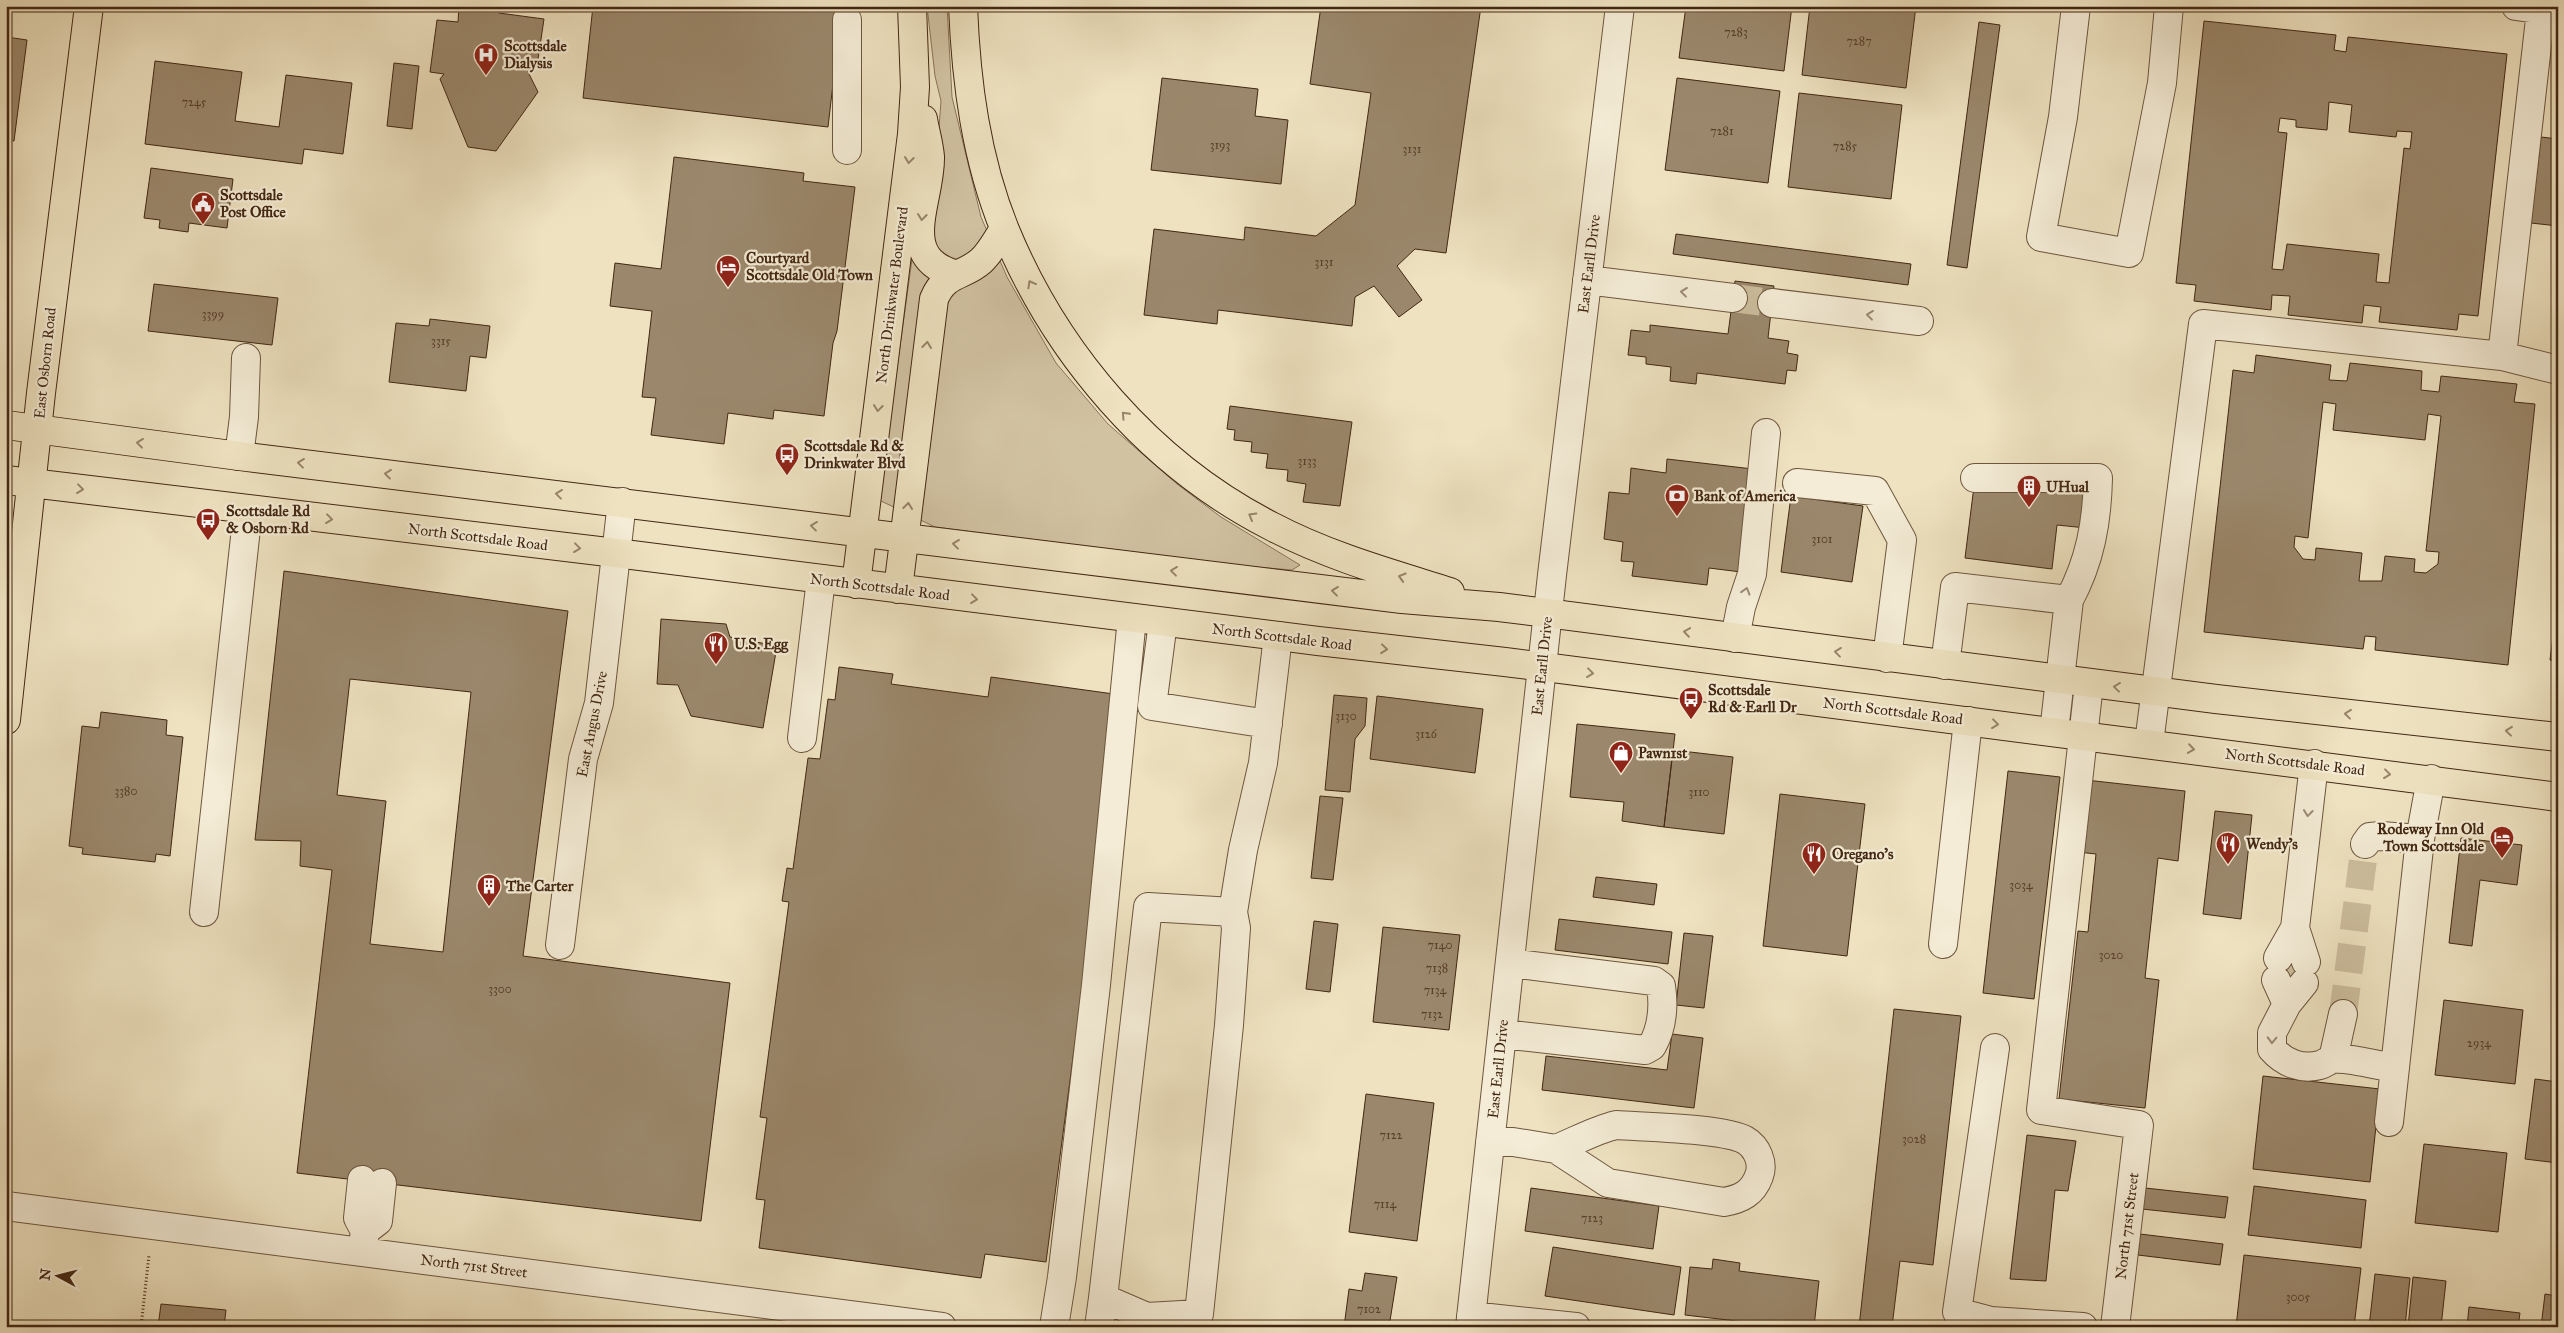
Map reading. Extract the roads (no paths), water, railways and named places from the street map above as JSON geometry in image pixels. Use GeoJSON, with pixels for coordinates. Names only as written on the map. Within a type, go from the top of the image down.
{"type":"FeatureCollection","features":[{"type":"Feature","properties":{"kind":"main road","name":"East Osborn Road"},"geometry":{"type":"LineString","coordinates":[[6,720],[19,482],[37,429],[89,6]]}},
{"type":"Feature","properties":{"kind":"main road","name":"North Drinkwater Boulevard"},"geometry":{"type":"LineString","coordinates":[[856,584],[909,158],[915,65],[912,6]]}},
{"type":"Feature","properties":{"kind":"main road"},"geometry":{"type":"LineString","coordinates":[[963,6],[972,106],[980,150],[1004,229],[1045,311],[1090,376],[1159,449],[1230,502],[1270,526],[1331,553],[1499,607]]}},
{"type":"Feature","properties":{"kind":"main road"},"geometry":{"type":"LineString","coordinates":[[915,65],[930,158],[920,246],[932,264],[954,274]]}},
{"type":"Feature","properties":{"kind":"main road"},"geometry":{"type":"LineString","coordinates":[[898,589],[932,308],[937,292],[954,274],[969,270],[982,260],[1004,229]]}},
{"type":"Feature","properties":{"kind":"main road"},"geometry":{"type":"LineString","coordinates":[[6,425],[239,456],[1402,599],[1548,613],[2090,684],[2558,737]]}},
{"type":"Feature","properties":{"kind":"main road","name":"North Scottsdale Road"},"geometry":{"type":"LineString","coordinates":[[19,482],[616,553],[1163,622],[1542,667],[2314,764],[2558,797]]}},
{"type":"Feature","properties":{"kind":"street","name":"East Earll Drive"},"geometry":{"type":"LineString","coordinates":[[1471,1321],[1548,613],[1620,6]]}},
{"type":"Feature","properties":{"kind":"street"},"geometry":{"type":"LineString","coordinates":[[2076,6],[2063,117],[2041,237],[2129,253],[2162,83],[2169,6]]}},
{"type":"Feature","properties":{"kind":"street"},"geometry":{"type":"LineString","coordinates":[[2502,356],[2538,9]]}},
{"type":"Feature","properties":{"kind":"street"},"geometry":{"type":"LineString","coordinates":[[847,20],[847,150]]}},
{"type":"Feature","properties":{"kind":"street"},"geometry":{"type":"LineString","coordinates":[[1587,280],[1733,298]]}},
{"type":"Feature","properties":{"kind":"street"},"geometry":{"type":"LineString","coordinates":[[1772,303],[1919,321]]}},
{"type":"Feature","properties":{"kind":"street"},"geometry":{"type":"LineString","coordinates":[[2149,743],[2203,324],[2502,356],[2558,370]]}},
{"type":"Feature","properties":{"kind":"street"},"geometry":{"type":"LineString","coordinates":[[239,456],[244,417],[246,358]]}},
{"type":"Feature","properties":{"kind":"street"},"geometry":{"type":"LineString","coordinates":[[1735,638],[1741,608],[1752,574],[1766,433]]}},
{"type":"Feature","properties":{"kind":"street"},"geometry":{"type":"LineString","coordinates":[[1974,478],[2098,478],[2092,547],[2082,576],[2069,600],[2054,732]]}},
{"type":"Feature","properties":{"kind":"street"},"geometry":{"type":"LineString","coordinates":[[1797,483],[1875,491],[1902,540],[1887,658]]}},
{"type":"Feature","properties":{"kind":"street","name":"East Angus Drive"},"geometry":{"type":"LineString","coordinates":[[560,945],[583,759],[599,703],[622,502]]}},
{"type":"Feature","properties":{"kind":"street"},"geometry":{"type":"LineString","coordinates":[[204,912],[248,510]]}},
{"type":"Feature","properties":{"kind":"street"},"geometry":{"type":"LineString","coordinates":[[802,738],[821,579]]}},
{"type":"Feature","properties":{"kind":"street"},"geometry":{"type":"LineString","coordinates":[[1945,665],[1955,587],[2069,600]]}},
{"type":"Feature","properties":{"kind":"street"},"geometry":{"type":"LineString","coordinates":[[1054,1327],[1062,1278],[1096,986],[1132,618]]}},
{"type":"Feature","properties":{"kind":"street"},"geometry":{"type":"LineString","coordinates":[[1163,622],[1152,706],[1268,724]]}},
{"type":"Feature","properties":{"kind":"street"},"geometry":{"type":"LineString","coordinates":[[1103,1298],[1146,1317],[1198,1321],[1229,1026],[1236,928],[1233,912],[1242,850],[1263,763],[1278,636]]}},
{"type":"Feature","properties":{"kind":"street"},"geometry":{"type":"LineString","coordinates":[[2084,735],[2090,684]]}},
{"type":"Feature","properties":{"kind":"street"},"geometry":{"type":"LineString","coordinates":[[1943,944],[1968,721]]}},
{"type":"Feature","properties":{"kind":"street","name":"North 71st Street"},"geometry":{"type":"LineString","coordinates":[[2084,735],[2041,1110],[2139,1125],[2115,1327]]}},
{"type":"Feature","properties":{"kind":"street"},"geometry":{"type":"LineString","coordinates":[[2314,764],[2291,976],[2272,1033],[2272,1049],[2278,1057],[2292,1064],[2307,1067],[2322,1065],[2333,1059],[2395,1068]]}},
{"type":"Feature","properties":{"kind":"street"},"geometry":{"type":"LineString","coordinates":[[2389,1122],[2420,839],[2431,779]]}},
{"type":"Feature","properties":{"kind":"street"},"geometry":{"type":"LineString","coordinates":[[2365,844],[2370,837],[2420,839]]}},
{"type":"Feature","properties":{"kind":"street"},"geometry":{"type":"LineString","coordinates":[[1099,1327],[1148,907],[1233,912]]}},
{"type":"Feature","properties":{"kind":"street"},"geometry":{"type":"LineString","coordinates":[[1502,1034],[1645,1050],[1652,1046],[1661,1024],[1663,997],[1661,986],[1654,981],[1510,963]]}},
{"type":"Feature","properties":{"kind":"street"},"geometry":{"type":"LineString","coordinates":[[2333,1059],[2343,1014]]}},
{"type":"Feature","properties":{"kind":"street"},"geometry":{"type":"LineString","coordinates":[[1995,1048],[1957,1312],[1991,1321],[2083,1327]]}},
{"type":"Feature","properties":{"kind":"street"},"geometry":{"type":"LineString","coordinates":[[1490,1142],[1513,1142],[1556,1149],[1608,1183],[1724,1202],[1738,1199],[1749,1193],[1759,1175],[1760,1159],[1754,1147],[1732,1135],[1616,1125],[1600,1129],[1582,1139],[1556,1149]]}},
{"type":"Feature","properties":{"kind":"street"},"geometry":{"type":"LineString","coordinates":[[364,1241],[378,1221],[372,1182]]}},
{"type":"Feature","properties":{"kind":"street","name":"North 71st Street"},"geometry":{"type":"LineString","coordinates":[[6,1206],[364,1241],[942,1327]]}},
{"type":"Feature","properties":{"kind":"street"},"geometry":{"type":"LineString","coordinates":[[1471,1321],[1576,1327]]}},
{"type":"Feature","properties":{"kind":"tunnel"},"geometry":{"type":"LineString","coordinates":[[1733,298],[1772,303]]}},
{"type":"Feature","properties":{"kind":"tunnel"},"geometry":{"type":"LineString","coordinates":[[2343,1014],[2365,844]]}},
{"type":"Feature","properties":{"kind":"tunnel"},"geometry":{"type":"LineString","coordinates":[[2291,981],[2294,961]]}},
{"type":"Feature","properties":{"kind":"place","name":"Scottsdale Dialysis"},"geometry":{"type":"Point","coordinates":[486,76]}},
{"type":"Feature","properties":{"kind":"place","name":"Scottsdale Post Office"},"geometry":{"type":"Point","coordinates":[203,225]}},
{"type":"Feature","properties":{"kind":"place","name":"Courtyard Scottsdale Old Town"},"geometry":{"type":"Point","coordinates":[728,288]}},
{"type":"Feature","properties":{"kind":"place","name":"Scottsdale Rd & Drinkwater Blvd"},"geometry":{"type":"Point","coordinates":[787,476]}},
{"type":"Feature","properties":{"kind":"place","name":"UHual"},"geometry":{"type":"Point","coordinates":[2029,508]}},
{"type":"Feature","properties":{"kind":"place","name":"Bank of America"},"geometry":{"type":"Point","coordinates":[1677,517]}},
{"type":"Feature","properties":{"kind":"place","name":"Scottsdale Rd & Osborn Rd"},"geometry":{"type":"Point","coordinates":[208,541]}},
{"type":"Feature","properties":{"kind":"place","name":"U.S. Egg"},"geometry":{"type":"Point","coordinates":[716,665]}},
{"type":"Feature","properties":{"kind":"place","name":"Scottsdale Rd & Earll Dr"},"geometry":{"type":"Point","coordinates":[1691,720]}},
{"type":"Feature","properties":{"kind":"place","name":"Pawn1st"},"geometry":{"type":"Point","coordinates":[1621,774]}},
{"type":"Feature","properties":{"kind":"place","name":"Rodeway Inn Old Town Scottsdale"},"geometry":{"type":"Point","coordinates":[2502,859]}},
{"type":"Feature","properties":{"kind":"place","name":"Wendy's"},"geometry":{"type":"Point","coordinates":[2228,865]}},
{"type":"Feature","properties":{"kind":"place","name":"Oregano's"},"geometry":{"type":"Point","coordinates":[1814,875]}},
{"type":"Feature","properties":{"kind":"place","name":"The Carter"},"geometry":{"type":"Point","coordinates":[489,907]}}]}
